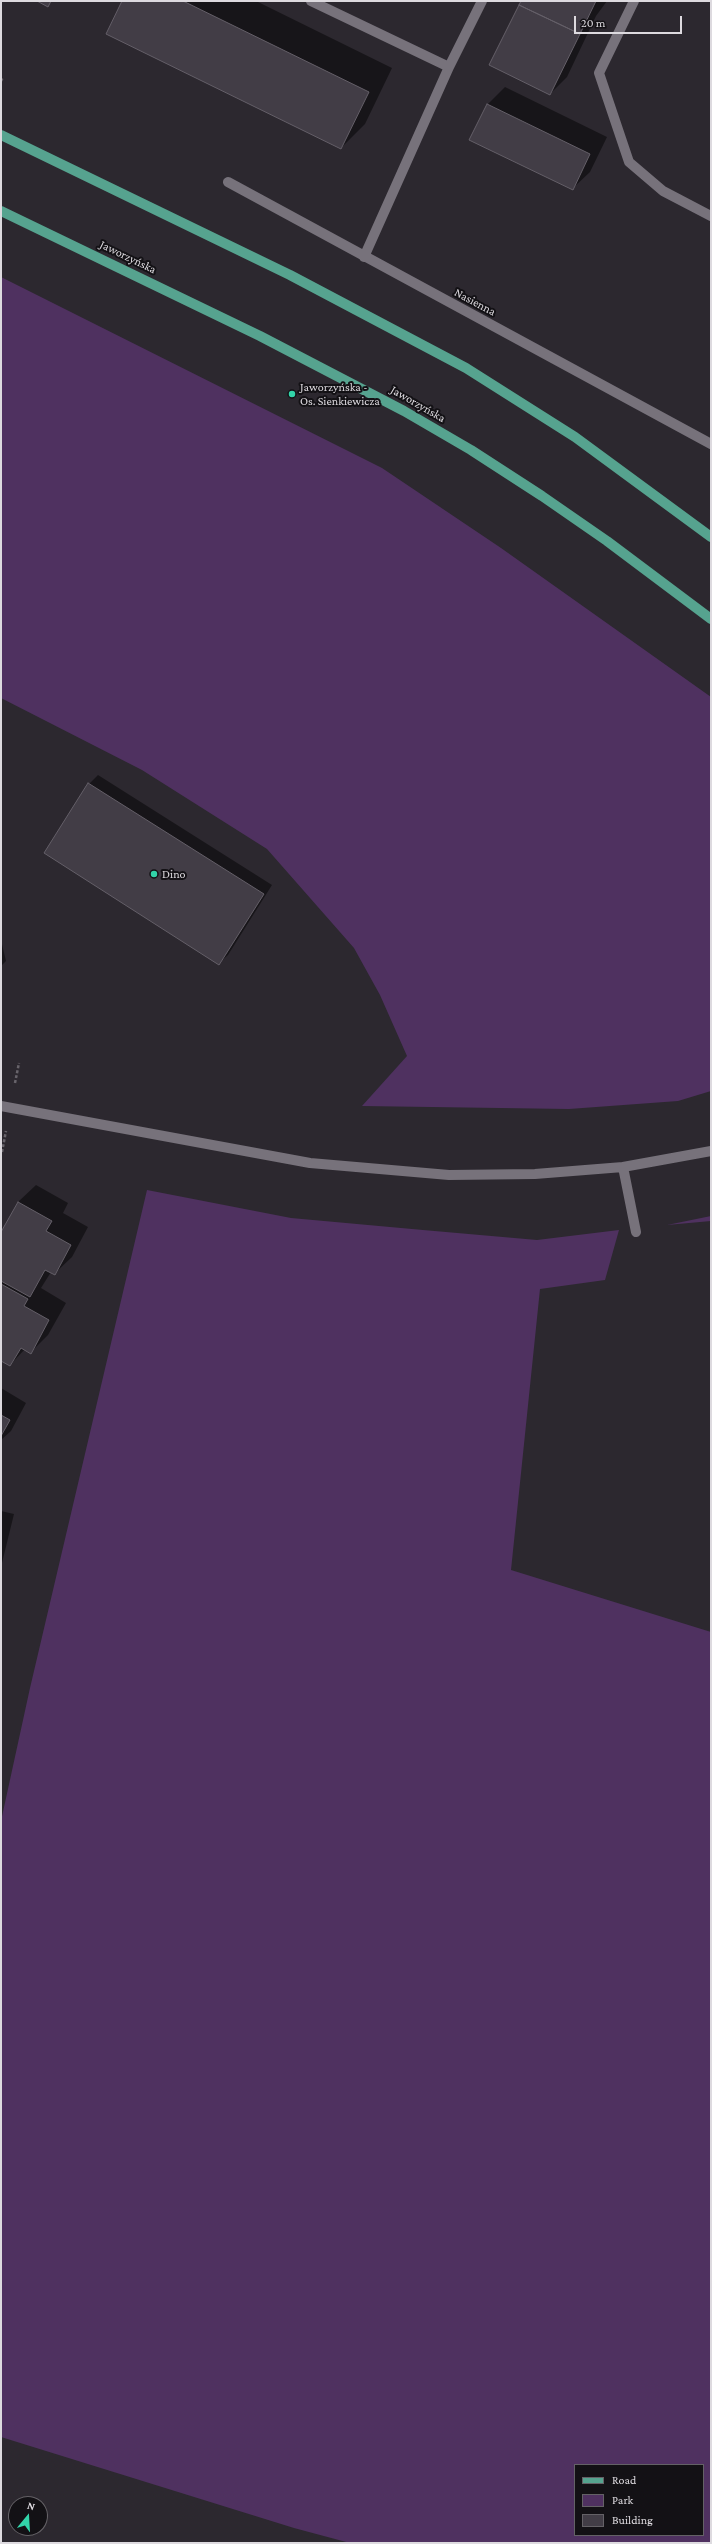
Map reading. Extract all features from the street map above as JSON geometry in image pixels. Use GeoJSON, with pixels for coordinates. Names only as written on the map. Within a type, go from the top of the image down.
{"type":"FeatureCollection","features":[{"type":"Feature","properties":{"kind":"main road"},"geometry":{"type":"LineString","coordinates":[[1,135],[290,274],[466,368],[575,437],[711,537]]}},
{"type":"Feature","properties":{"kind":"main road","name":"Jaworzyńska"},"geometry":{"type":"LineString","coordinates":[[1,211],[260,336],[404,410],[471,450],[542,496],[607,541],[711,619]]}},
{"type":"Feature","properties":{"kind":"street"},"geometry":{"type":"LineString","coordinates":[[311,1],[449,67]]}},
{"type":"Feature","properties":{"kind":"street"},"geometry":{"type":"LineString","coordinates":[[364,257],[449,67],[482,1]]}},
{"type":"Feature","properties":{"kind":"street"},"geometry":{"type":"LineString","coordinates":[[634,1],[599,74],[628,162],[663,191],[711,216]]}},
{"type":"Feature","properties":{"kind":"street","name":"Nasienna"},"geometry":{"type":"LineString","coordinates":[[228,182],[711,444]]}},
{"type":"Feature","properties":{"kind":"street"},"geometry":{"type":"LineString","coordinates":[[1,1106],[310,1162],[449,1175],[535,1174],[623,1167],[711,1151]]}},
{"type":"Feature","properties":{"kind":"street"},"geometry":{"type":"LineString","coordinates":[[623,1167],[636,1232]]}},
{"type":"Feature","properties":{"kind":"path"},"geometry":{"type":"LineString","coordinates":[[1,81],[3,77]]}},
{"type":"Feature","properties":{"kind":"green space"},"geometry":{"type":"Polygon","coordinates":[[[1,277],[382,468],[501,548],[711,697],[711,1091],[678,1101],[569,1109],[362,1106],[407,1056],[380,995],[354,948],[267,849],[142,770],[1,698],[1,277]]]}},
{"type":"Feature","properties":{"kind":"green space"},"geometry":{"type":"Polygon","coordinates":[[[147,1190],[291,1218],[537,1240],[619,1230],[605,1280],[540,1289],[511,1570],[711,1632],[711,2543],[350,2543],[294,2528],[1,2437],[1,1821],[30,1688],[147,1190]]]}},
{"type":"Feature","properties":{"kind":"green space"},"geometry":{"type":"Polygon","coordinates":[[[711,1216],[711,1221],[667,1225],[711,1216]]]}},
{"type":"Feature","properties":{"kind":"building"},"geometry":{"type":"Polygon","coordinates":[[[37,1],[51,1],[48,7],[37,1]]]}},
{"type":"Feature","properties":{"kind":"building"},"geometry":{"type":"Polygon","coordinates":[[[122,1],[183,1],[369,92],[341,149],[106,34],[122,1]]]}},
{"type":"Feature","properties":{"kind":"building"},"geometry":{"type":"Polygon","coordinates":[[[521,1],[596,1],[580,34],[519,5],[521,1]]]}},
{"type":"Feature","properties":{"kind":"building"},"geometry":{"type":"Polygon","coordinates":[[[519,5],[580,34],[550,95],[489,65],[519,5]]]}},
{"type":"Feature","properties":{"kind":"building"},"geometry":{"type":"Polygon","coordinates":[[[487,104],[590,154],[573,190],[469,140],[487,104]]]}},
{"type":"Feature","properties":{"kind":"building","name":"Dino"},"geometry":{"type":"Polygon","coordinates":[[[88,783],[264,894],[219,965],[44,853],[88,783]]]}},
{"type":"Feature","properties":{"kind":"building"},"geometry":{"type":"Polygon","coordinates":[[[18,1202],[52,1221],[46,1231],[71,1245],[55,1275],[45,1270],[30,1297],[1,1281],[1,1232],[18,1202]]]}},
{"type":"Feature","properties":{"kind":"building"},"geometry":{"type":"Polygon","coordinates":[[[1,1284],[28,1299],[24,1306],[49,1320],[31,1354],[21,1348],[10,1366],[1,1361],[1,1284]]]}},
{"type":"Feature","properties":{"kind":"building"},"geometry":{"type":"Polygon","coordinates":[[[1,1415],[10,1420],[1,1436],[1,1415]]]}},
{"type":"Feature","properties":{"kind":"place","name":"Jaworzyńska - Os. Sienkiewicza"},"geometry":{"type":"Point","coordinates":[292,394]}},
{"type":"Feature","properties":{"kind":"place","name":"Dino"},"geometry":{"type":"Point","coordinates":[154,874]}}]}
